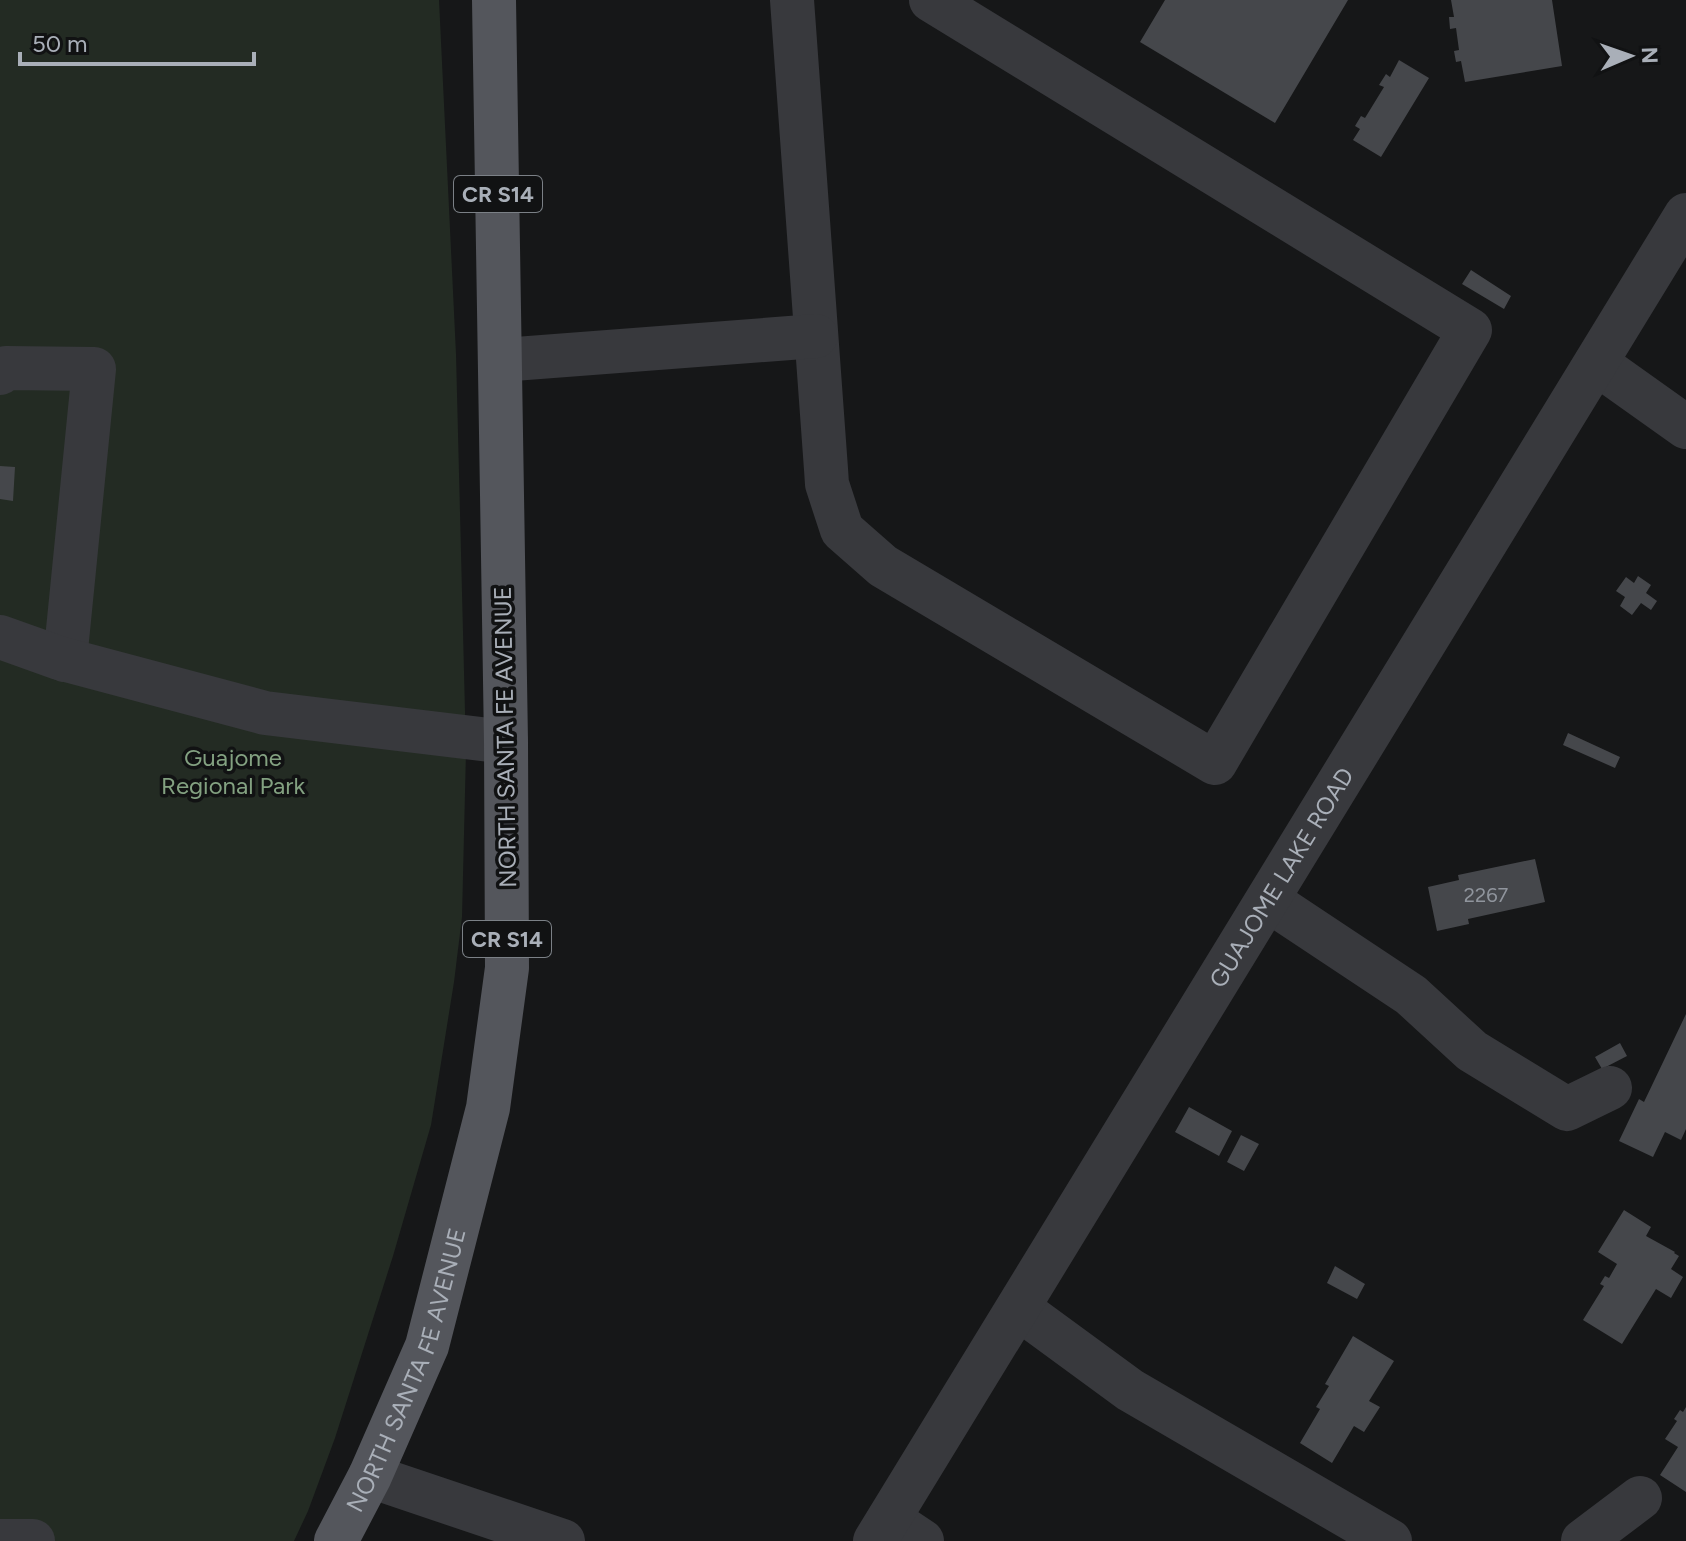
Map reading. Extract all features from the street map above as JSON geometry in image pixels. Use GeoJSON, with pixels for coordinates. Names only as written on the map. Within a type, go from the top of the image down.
{"type":"FeatureCollection","features":[{"type":"Feature","properties":{"kind":"main road","name":"NORTH SANTA FE AVENUE"},"geometry":{"type":"LineString","coordinates":[[336,1541],[370,1476],[427,1346],[488,1108],[507,968],[494,0]]}},
{"type":"Feature","properties":{"kind":"street"},"geometry":{"type":"LineString","coordinates":[[792,0],[827,484],[842,530],[883,566],[1215,763],[1470,330],[931,0]]}},
{"type":"Feature","properties":{"kind":"street","name":"GUAJOME LAKE ROAD"},"geometry":{"type":"LineString","coordinates":[[895,1534],[1018,1308],[1686,215]]}},
{"type":"Feature","properties":{"kind":"street"},"geometry":{"type":"LineString","coordinates":[[501,360],[816,336]]}},
{"type":"Feature","properties":{"kind":"street"},"geometry":{"type":"LineString","coordinates":[[2,359],[94,369],[65,660]]}},
{"type":"Feature","properties":{"kind":"street"},"geometry":{"type":"LineString","coordinates":[[1596,363],[1686,427]]}},
{"type":"Feature","properties":{"kind":"street"},"geometry":{"type":"LineString","coordinates":[[0,637],[65,660],[265,713],[506,742]]}},
{"type":"Feature","properties":{"kind":"street"},"geometry":{"type":"LineString","coordinates":[[1268,900],[1411,995],[1472,1051],[1567,1109],[1610,1088]]}},
{"type":"Feature","properties":{"kind":"street"},"geometry":{"type":"LineString","coordinates":[[1018,1308],[1130,1390],[1390,1541]]}},
{"type":"Feature","properties":{"kind":"street"},"geometry":{"type":"LineString","coordinates":[[370,1476],[563,1541]]}},
{"type":"Feature","properties":{"kind":"street"},"geometry":{"type":"LineString","coordinates":[[1583,1541],[1640,1498]]}},
{"type":"Feature","properties":{"kind":"street"},"geometry":{"type":"LineString","coordinates":[[0,1541],[33,1541]]}},
{"type":"Feature","properties":{"kind":"green space","name":"Guajome Regional Park"},"geometry":{"type":"Polygon","coordinates":[[[0,0],[439,0],[456,354],[466,751],[462,917],[431,1125],[335,1438],[294,1541],[0,1541],[0,0]]]}},
{"type":"Feature","properties":{"kind":"building"},"geometry":{"type":"Polygon","coordinates":[[[1165,0],[1348,0],[1275,123],[1140,42],[1165,0]]]}},
{"type":"Feature","properties":{"kind":"building"},"geometry":{"type":"Polygon","coordinates":[[[1451,0],[1552,0],[1562,66],[1465,82],[1461,61],[1456,62],[1454,51],[1459,50],[1456,28],[1450,29],[1449,17],[1454,17],[1451,0]]]}},
{"type":"Feature","properties":{"kind":"building"},"geometry":{"type":"Polygon","coordinates":[[[1399,60],[1429,78],[1381,157],[1353,140],[1360,129],[1355,126],[1361,116],[1365,118],[1384,87],[1379,85],[1386,74],[1390,77],[1399,60]]]}},
{"type":"Feature","properties":{"kind":"building"},"geometry":{"type":"Polygon","coordinates":[[[1471,270],[1511,296],[1504,309],[1462,284],[1471,270]]]}},
{"type":"Feature","properties":{"kind":"building"},"geometry":{"type":"Polygon","coordinates":[[[0,466],[15,467],[13,501],[0,499],[0,466]]]}},
{"type":"Feature","properties":{"kind":"building"},"geometry":{"type":"Polygon","coordinates":[[[1638,576],[1651,585],[1646,593],[1657,601],[1651,610],[1641,603],[1632,615],[1620,606],[1625,597],[1616,591],[1626,577],[1634,583],[1638,576]]]}},
{"type":"Feature","properties":{"kind":"building"},"geometry":{"type":"Polygon","coordinates":[[[1568,733],[1620,757],[1615,768],[1563,745],[1568,733]]]}},
{"type":"Feature","properties":{"kind":"building"},"geometry":{"type":"Polygon","coordinates":[[[1535,859],[1545,902],[1468,919],[1469,924],[1437,931],[1428,887],[1459,880],[1458,875],[1535,859]]]}},
{"type":"Feature","properties":{"kind":"building"},"geometry":{"type":"Polygon","coordinates":[[[1686,1014],[1686,1129],[1681,1140],[1665,1132],[1653,1157],[1619,1141],[1639,1099],[1644,1102],[1686,1014]]]}},
{"type":"Feature","properties":{"kind":"building"},"geometry":{"type":"Polygon","coordinates":[[[1620,1043],[1627,1056],[1602,1069],[1595,1057],[1620,1043]]]}},
{"type":"Feature","properties":{"kind":"building"},"geometry":{"type":"Polygon","coordinates":[[[1189,1107],[1232,1131],[1219,1156],[1175,1132],[1189,1107]]]}},
{"type":"Feature","properties":{"kind":"building"},"geometry":{"type":"Polygon","coordinates":[[[1241,1135],[1259,1144],[1244,1171],[1227,1162],[1241,1135]]]}},
{"type":"Feature","properties":{"kind":"building"},"geometry":{"type":"Polygon","coordinates":[[[1624,1210],[1651,1227],[1646,1236],[1679,1256],[1671,1269],[1683,1277],[1671,1298],[1656,1289],[1622,1344],[1583,1320],[1604,1286],[1600,1284],[1605,1276],[1609,1278],[1617,1264],[1598,1252],[1624,1210]]]}},
{"type":"Feature","properties":{"kind":"building"},"geometry":{"type":"Polygon","coordinates":[[[1335,1266],[1365,1284],[1357,1299],[1327,1283],[1335,1266]]]}},
{"type":"Feature","properties":{"kind":"building"},"geometry":{"type":"Polygon","coordinates":[[[1353,1336],[1394,1361],[1369,1401],[1380,1407],[1364,1432],[1354,1426],[1332,1463],[1300,1443],[1320,1409],[1316,1407],[1329,1386],[1325,1384],[1353,1336]]]}},
{"type":"Feature","properties":{"kind":"building"},"geometry":{"type":"Polygon","coordinates":[[[1686,1407],[1686,1492],[1660,1475],[1678,1447],[1665,1439],[1677,1421],[1674,1419],[1686,1407]]]}}]}
